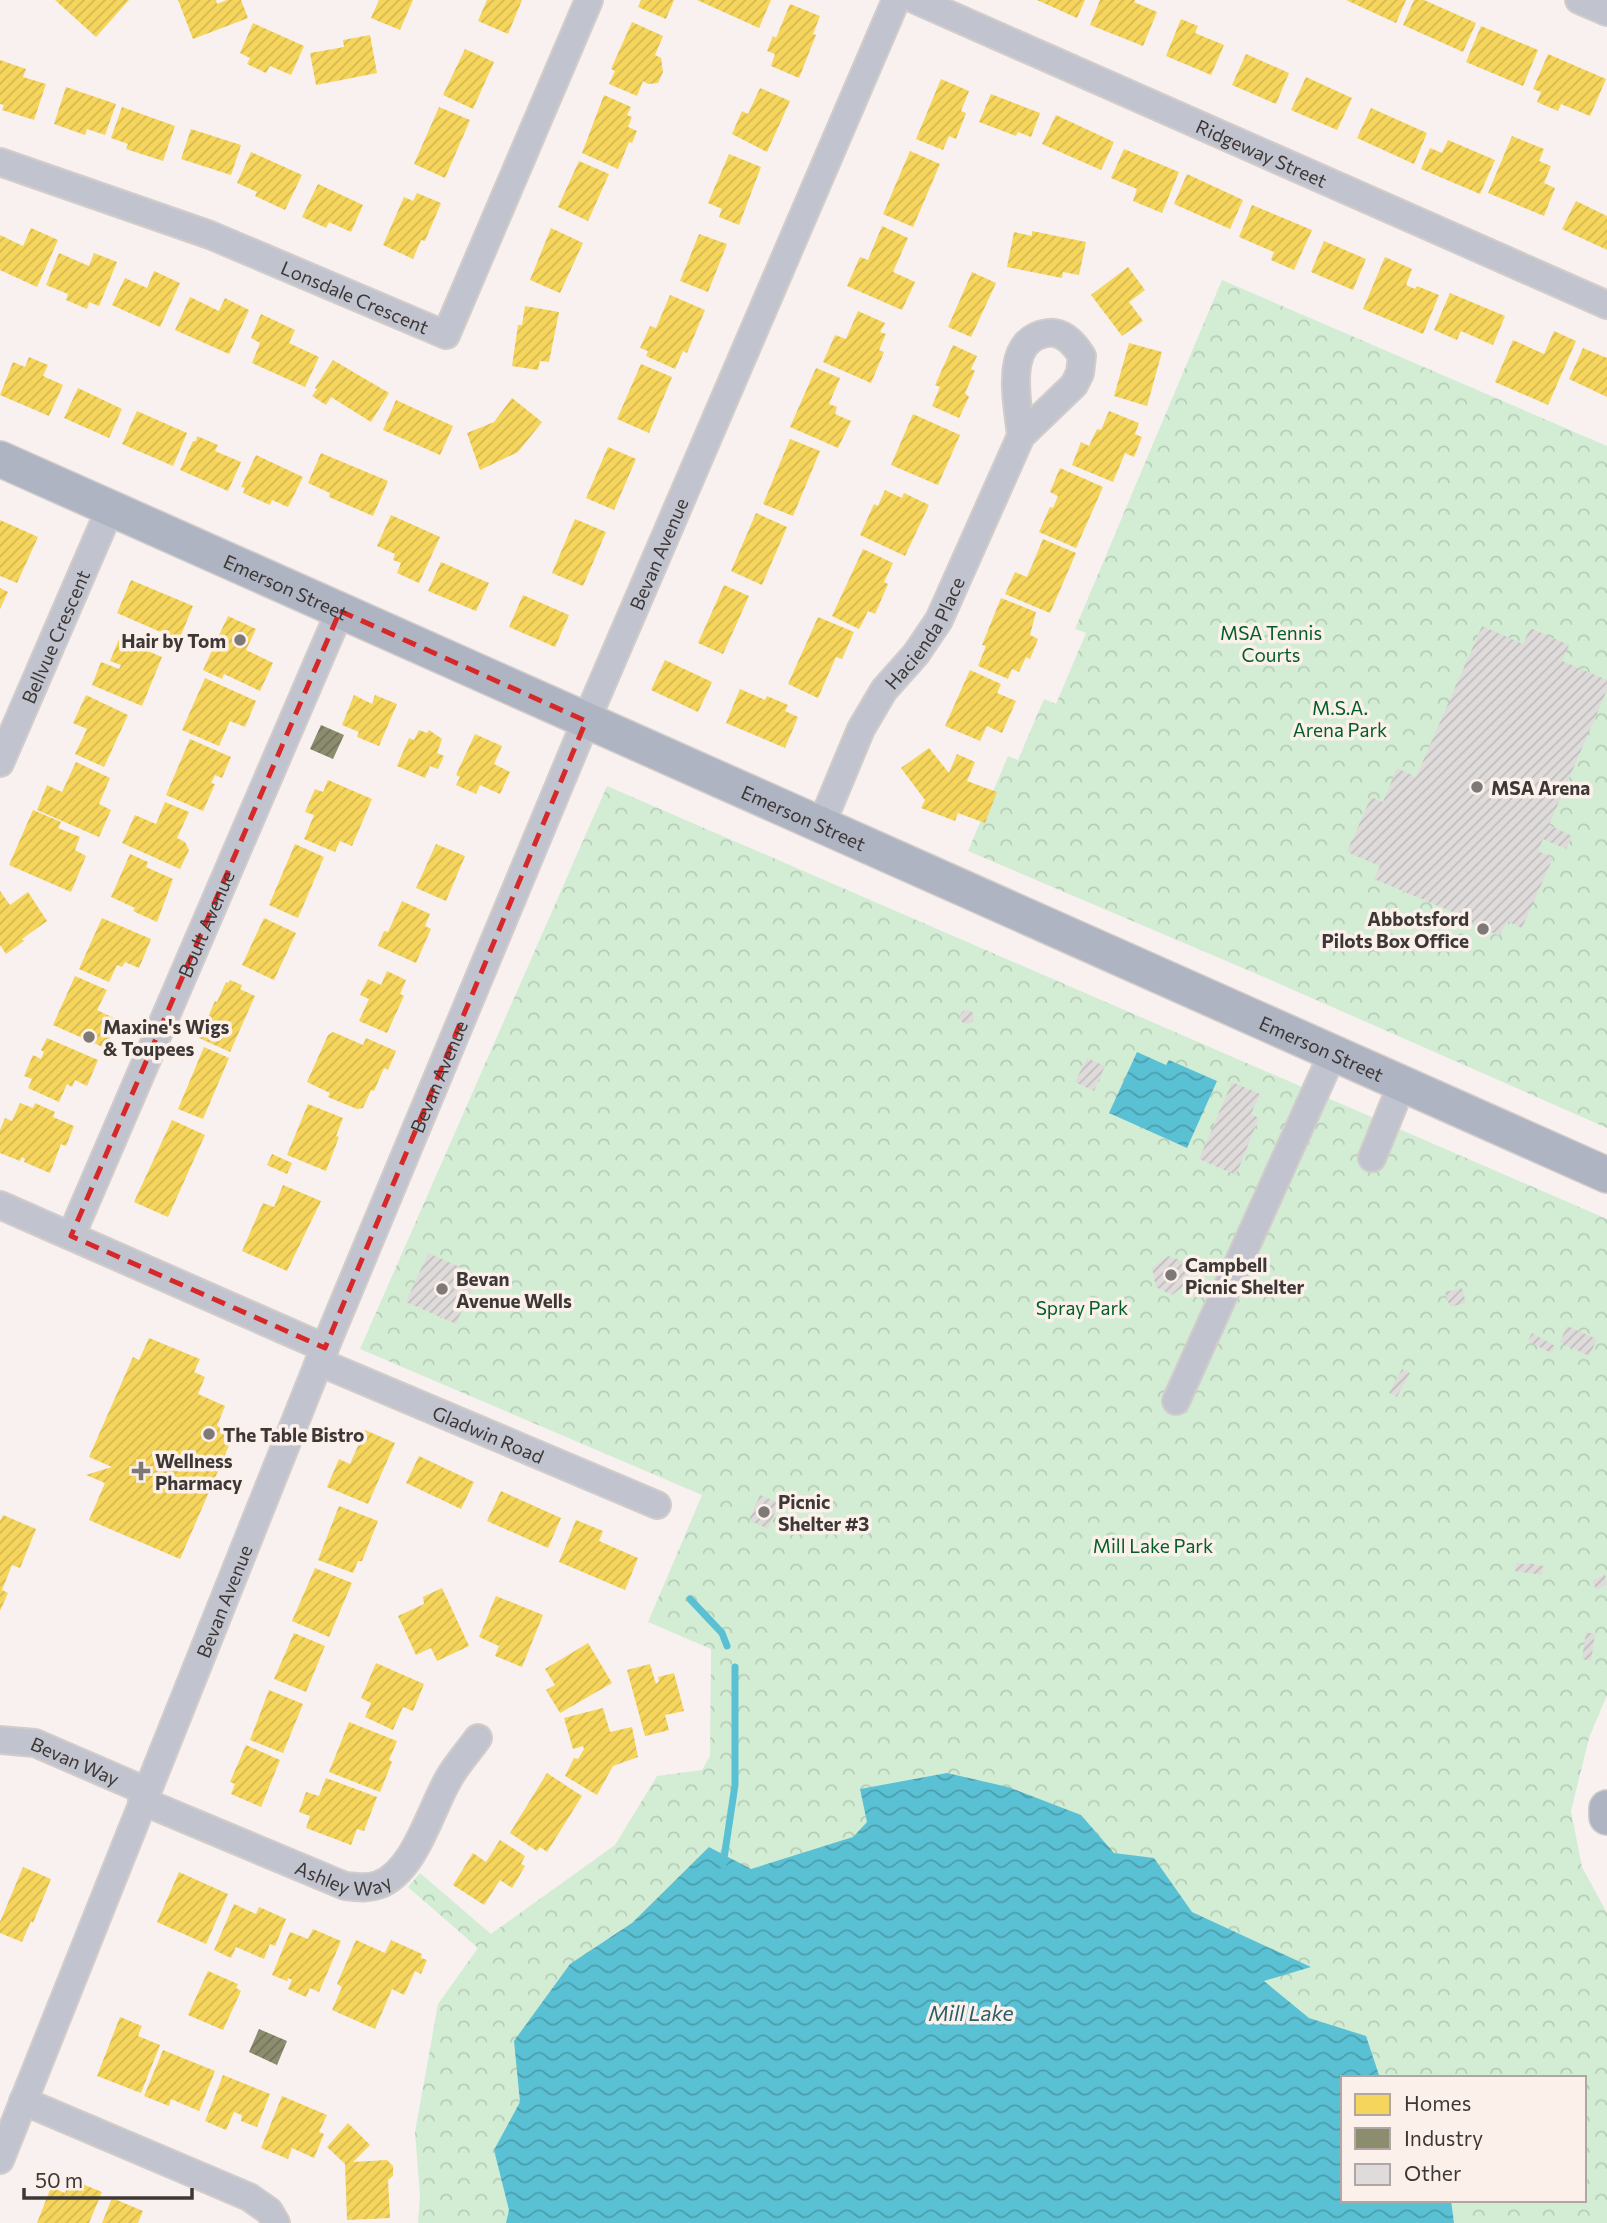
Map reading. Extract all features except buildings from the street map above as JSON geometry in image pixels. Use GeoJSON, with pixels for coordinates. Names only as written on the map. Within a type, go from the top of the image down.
{"type":"FeatureCollection","features":[{"type":"Feature","properties":{"kind":"main road","name":"Emerson Street"},"geometry":{"type":"LineString","coordinates":[[0,459],[1607,1174]]}},
{"type":"Feature","properties":{"kind":"main road"},"geometry":{"type":"LineString","coordinates":[[1607,1808],[1607,1817]]}},
{"type":"Feature","properties":{"kind":"street","name":"Lonsdale Crescent"},"geometry":{"type":"LineString","coordinates":[[0,162],[210,235],[446,335],[589,0]]}},
{"type":"Feature","properties":{"kind":"street","name":"Bevan Avenue"},"geometry":{"type":"LineString","coordinates":[[0,2160],[322,1355],[586,721],[896,0]]}},
{"type":"Feature","properties":{"kind":"street","name":"Ridgeway Street"},"geometry":{"type":"LineString","coordinates":[[916,0],[1607,305]]}},
{"type":"Feature","properties":{"kind":"street"},"geometry":{"type":"LineString","coordinates":[[1579,0],[1607,12]]}},
{"type":"Feature","properties":{"kind":"street","name":"Hacienda Place"},"geometry":{"type":"LineString","coordinates":[[821,825],[861,729],[884,690],[916,654],[939,620],[1021,436]]}},
{"type":"Feature","properties":{"kind":"street","name":"Bellvue Crescent"},"geometry":{"type":"LineString","coordinates":[[0,763],[110,509]]}},
{"type":"Feature","properties":{"kind":"street","name":"Boult Avenue"},"geometry":{"type":"LineString","coordinates":[[71,1237],[340,611]]}},
{"type":"Feature","properties":{"kind":"street"},"geometry":{"type":"LineString","coordinates":[[1176,1401],[1333,1053]]}},
{"type":"Feature","properties":{"kind":"street"},"geometry":{"type":"LineString","coordinates":[[1372,1158],[1402,1084]]}},
{"type":"Feature","properties":{"kind":"street","name":"Gladwin Road"},"geometry":{"type":"LineString","coordinates":[[0,1205],[322,1355],[657,1505]]}},
{"type":"Feature","properties":{"kind":"street","name":"Ashley Way"},"geometry":{"type":"LineString","coordinates":[[144,1796],[345,1886],[364,1888],[380,1884],[399,1869],[411,1854],[449,1778],[478,1738]]}},
{"type":"Feature","properties":{"kind":"street","name":"Bevan Way"},"geometry":{"type":"LineString","coordinates":[[0,1740],[35,1743],[144,1796]]}},
{"type":"Feature","properties":{"kind":"street"},"geometry":{"type":"LineString","coordinates":[[23,2101],[249,2197],[269,2211],[276,2223]]}},
{"type":"Feature","properties":{"kind":"highlighted area"},"geometry":{"type":"Polygon","coordinates":[[[340,611],[586,721],[325,1348],[71,1236],[340,611]]]}},
{"type":"Feature","properties":{"kind":"green space","name":"M.S.A. Arena Park"},"geometry":{"type":"Polygon","coordinates":[[[1222,280],[1607,446],[1607,1128],[1264,977],[968,851],[1008,756],[1018,760],[1044,699],[1056,704],[1086,633],[1075,629],[1222,280]]]}},
{"type":"Feature","properties":{"kind":"green space","name":"Mill Lake Park"},"geometry":{"type":"Polygon","coordinates":[[[607,786],[1607,1219],[1607,1695],[1589,1738],[1571,1811],[1582,1867],[1607,1913],[1607,2223],[418,2223],[420,2196],[415,2132],[438,2004],[478,1948],[408,1887],[420,1873],[491,1934],[615,1845],[657,1776],[702,1770],[710,1756],[711,1649],[648,1622],[702,1495],[360,1349],[607,786]]]}},
{"type":"Feature","properties":{"kind":"water"},"geometry":{"type":"Polygon","coordinates":[[[1137,1052],[1166,1065],[1169,1060],[1217,1081],[1187,1148],[1109,1113],[1137,1052]]]}},
{"type":"Feature","properties":{"kind":"water","name":"Mill Lake"},"geometry":{"type":"Polygon","coordinates":[[[947,1773],[1008,1787],[1081,1815],[1114,1853],[1154,1858],[1192,1912],[1311,1967],[1264,1981],[1309,2018],[1366,2036],[1379,2076],[1341,2076],[1341,2202],[1451,2202],[1454,2223],[506,2223],[509,2210],[494,2150],[520,2102],[514,2041],[570,1964],[632,1923],[709,1847],[751,1869],[853,1837],[867,1822],[860,1789],[947,1773]]]}},
{"type":"Feature","properties":{"kind":"waterway"},"geometry":{"type":"LineString","coordinates":[[690,1599],[722,1633],[727,1646]]}},
{"type":"Feature","properties":{"kind":"waterway"},"geometry":{"type":"LineString","coordinates":[[723,1865],[735,1785],[735,1667]]}},
{"type":"Feature","properties":{"kind":"place","name":"Hair by Tom"},"geometry":{"type":"Point","coordinates":[240,640]}},
{"type":"Feature","properties":{"kind":"place","name":"MSA Arena"},"geometry":{"type":"Point","coordinates":[1477,787]}},
{"type":"Feature","properties":{"kind":"place","name":"Abbotsford Pilots Box Office"},"geometry":{"type":"Point","coordinates":[1483,929]}},
{"type":"Feature","properties":{"kind":"place","name":"Maxine's Wigs & Toupees"},"geometry":{"type":"Point","coordinates":[89,1037]}},
{"type":"Feature","properties":{"kind":"place","name":"Campbell Picnic Shelter"},"geometry":{"type":"Point","coordinates":[1171,1275]}},
{"type":"Feature","properties":{"kind":"place","name":"Bevan Avenue Wells"},"geometry":{"type":"Point","coordinates":[442,1289]}},
{"type":"Feature","properties":{"kind":"place","name":"The Table Bistro"},"geometry":{"type":"Point","coordinates":[209,1434]}},
{"type":"Feature","properties":{"kind":"place","name":"Wellness Pharmacy"},"geometry":{"type":"Point","coordinates":[141,1471]}},
{"type":"Feature","properties":{"kind":"place","name":"Picnic Shelter #3"},"geometry":{"type":"Point","coordinates":[764,1512]}},
{"type":"Feature","properties":{"kind":"park label","name":"MSA Tennis Courts"},"geometry":{"type":"Point","coordinates":[1271,643]}},
{"type":"Feature","properties":{"kind":"park label","name":"Spray Park"},"geometry":{"type":"Point","coordinates":[1082,1307]}}]}
